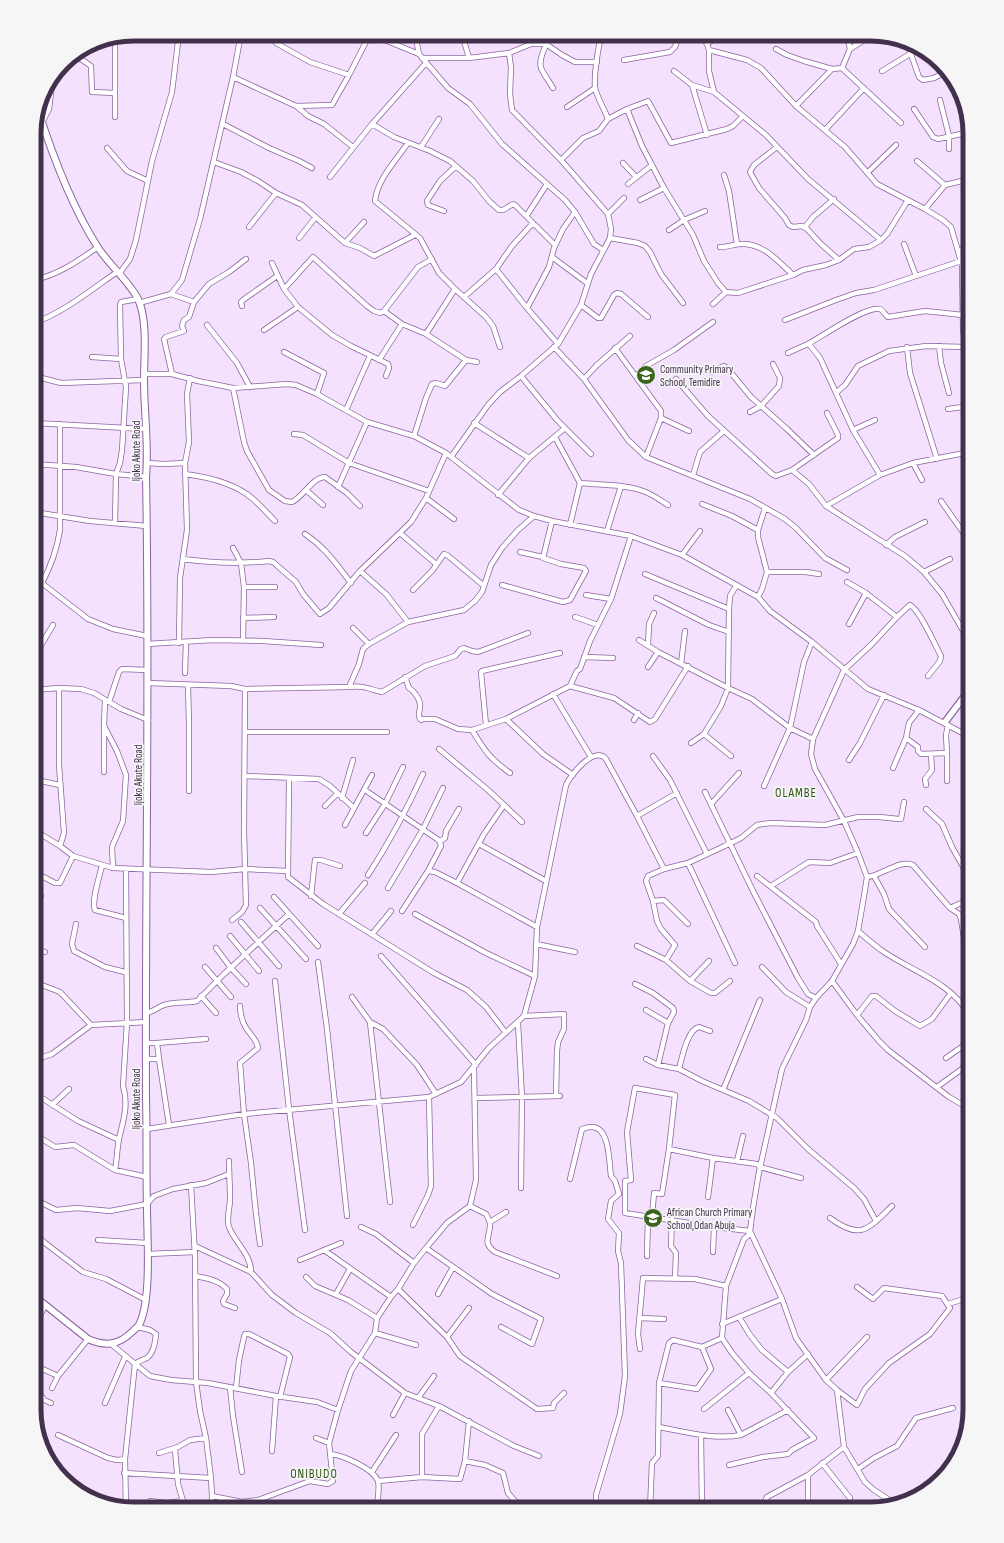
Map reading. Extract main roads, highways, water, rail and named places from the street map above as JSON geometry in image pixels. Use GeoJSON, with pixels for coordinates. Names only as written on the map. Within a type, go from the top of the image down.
{"type":"FeatureCollection","features":[{"type":"Feature","properties":{"kind":"main road","name":"Ijoko Akute Road"},"geometry":{"type":"LineString","coordinates":[[41,1301],[88,1339],[94,1342],[111,1344],[120,1342],[138,1327],[146,1300],[148,1254],[146,1129],[148,720],[147,463],[142,314],[138,301],[98,247],[84,223],[65,183],[42,122]]}},
{"type":"Feature","properties":{"kind":"place","name":"Community Primary School, Temidire"},"geometry":{"type":"Point","coordinates":[646,375]}},
{"type":"Feature","properties":{"kind":"place","name":"African Church Primary School,Odan Abuja"},"geometry":{"type":"Point","coordinates":[653,1218]}},
{"type":"Feature","properties":{"kind":"district","name":"OLAMBE"},"geometry":{"type":"Point","coordinates":[796,793]}},
{"type":"Feature","properties":{"kind":"district","name":"ONIBUDO"},"geometry":{"type":"Point","coordinates":[314,1474]}}]}
